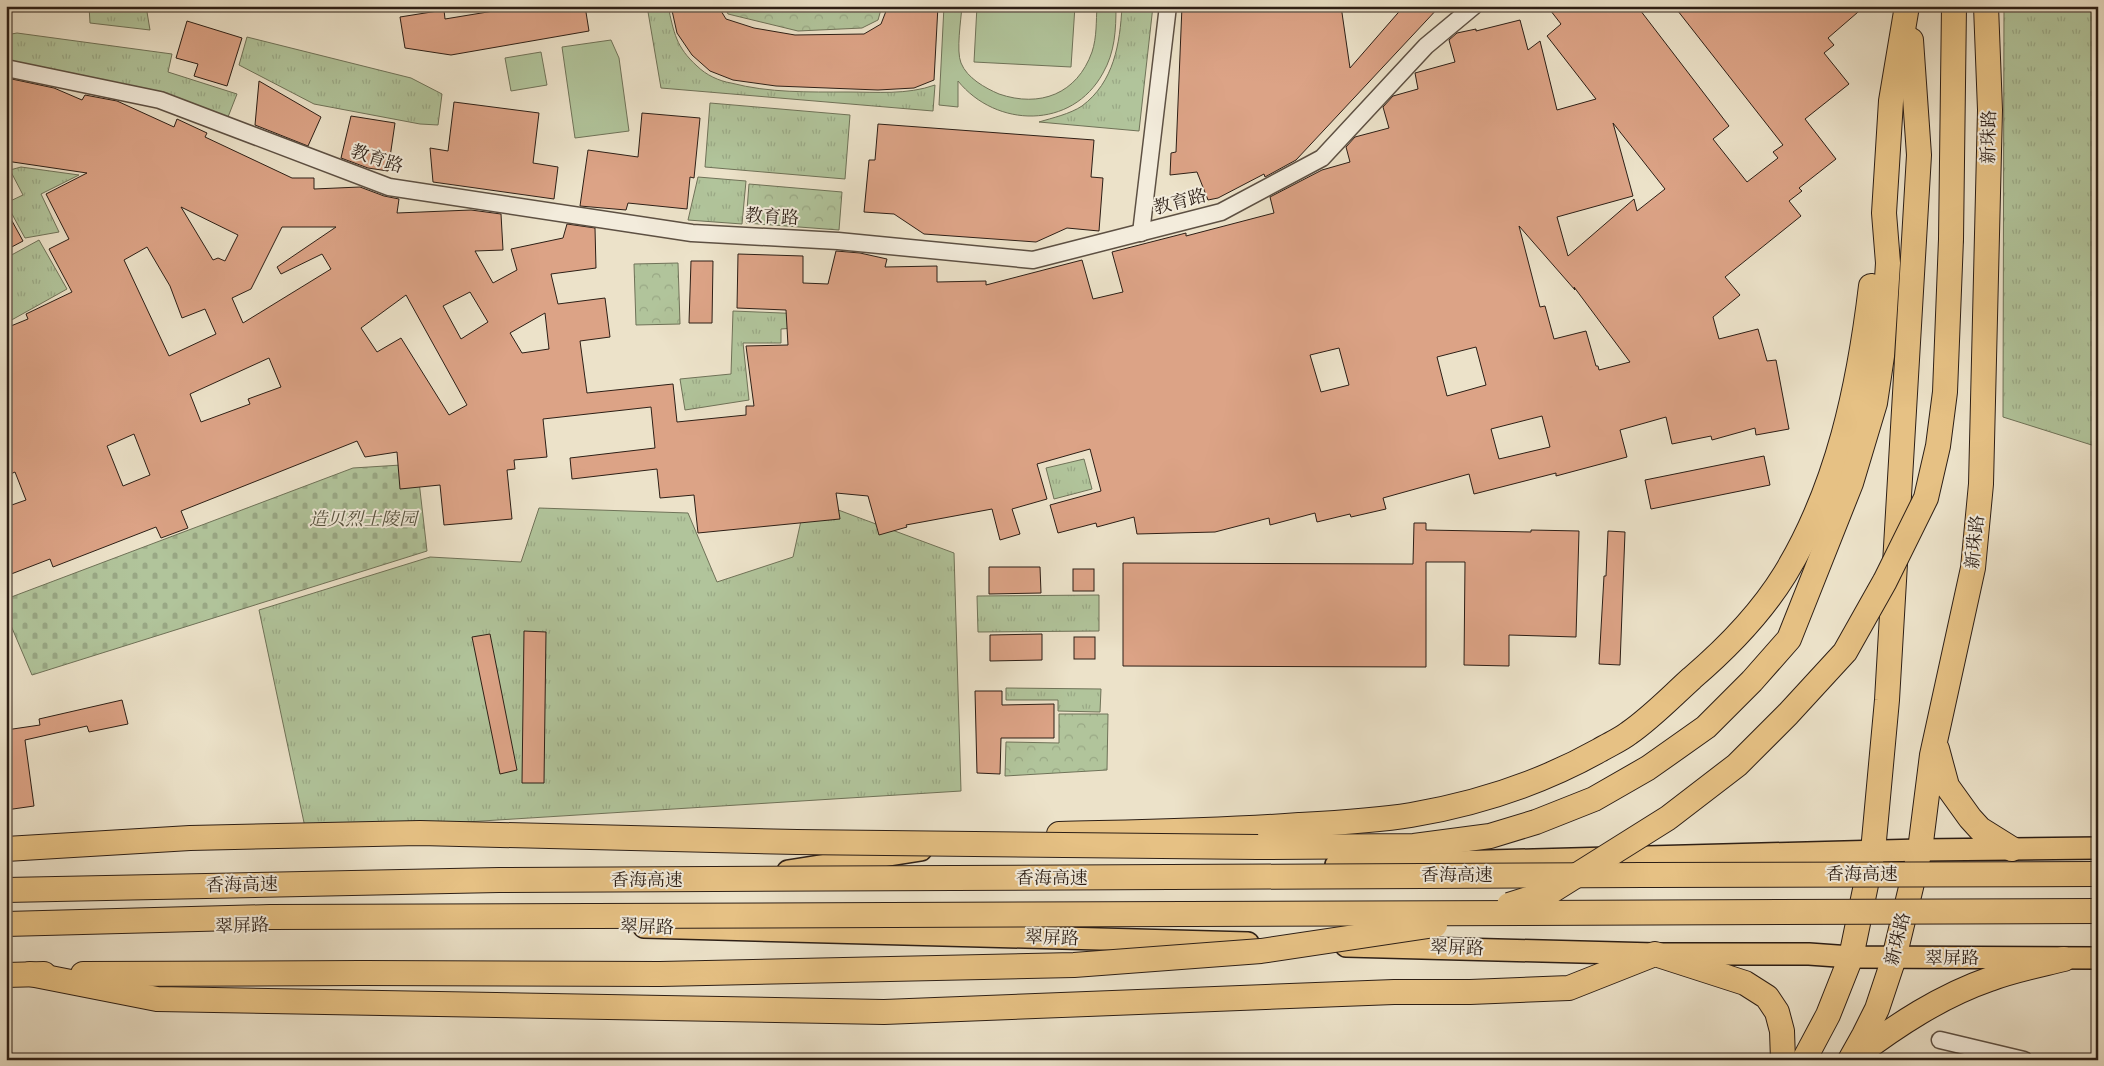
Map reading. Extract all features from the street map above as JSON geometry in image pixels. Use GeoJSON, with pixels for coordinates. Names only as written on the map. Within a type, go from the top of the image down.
{"type":"FeatureCollection","features":[{"type":"Feature","properties":{"kind":"highway"},"geometry":{"type":"LineString","coordinates":[[1023,835],[1218,831],[1328,823],[1411,815],[1494,795],[1573,765],[1629,733],[1722,651],[1764,603],[1785,574],[1810,527],[1828,482],[1851,413],[1865,339],[1875,258],[1884,213],[1891,101],[1908,6]]}},
{"type":"Feature","properties":{"kind":"highway"},"geometry":{"type":"LineString","coordinates":[[1804,1060],[1828,1015],[1851,957],[1873,851],[1887,700],[1919,155],[1908,6]]}},
{"type":"Feature","properties":{"kind":"highway"},"geometry":{"type":"LineString","coordinates":[[6,975],[660,974],[1074,965],[1261,951],[1451,922],[1550,892],[1668,818],[1737,765],[1788,714],[1845,652],[1885,581],[1926,498],[1938,446],[1945,392],[1951,240],[1954,6]]}},
{"type":"Feature","properties":{"kind":"highway","name":"新珠路"},"geometry":{"type":"LineString","coordinates":[[1850,1060],[1877,1009],[1894,958],[1920,850],[1935,743],[1974,568],[1981,484],[1990,110],[1986,6]]}},
{"type":"Feature","properties":{"kind":"highway"},"geometry":{"type":"LineString","coordinates":[[6,849],[190,838],[420,833],[797,842],[1258,847],[1414,846],[1490,836],[1536,822],[1594,799],[1648,768],[1706,727],[1752,681],[1789,639],[1851,483],[1874,403],[1882,356],[1888,263],[1884,213]]}},
{"type":"Feature","properties":{"kind":"highway"},"geometry":{"type":"LineString","coordinates":[[1935,743],[1947,786],[1970,818],[1980,830],[2012,849]]}},
{"type":"Feature","properties":{"kind":"highway","name":"香海高速"},"geometry":{"type":"LineString","coordinates":[[6,890],[499,880],[1634,874],[2098,874]]}},
{"type":"Feature","properties":{"kind":"highway","name":"香海高速"},"geometry":{"type":"LineString","coordinates":[[6,924],[290,917],[2098,911]]}},
{"type":"Feature","properties":{"kind":"highway"},"geometry":{"type":"LineString","coordinates":[[30,974],[157,1000],[884,1012],[1394,992],[1470,992],[1569,988],[1655,954],[1745,983],[1767,997],[1777,1012],[1782,1031],[1783,1060]]}},
{"type":"Feature","properties":{"kind":"highway"},"geometry":{"type":"LineString","coordinates":[[1850,1060],[1896,1027],[1957,992],[1991,978],[2064,959]]}},
{"type":"Feature","properties":{"kind":"main road"},"geometry":{"type":"LineString","coordinates":[[780,872],[1023,835]]}},
{"type":"Feature","properties":{"kind":"main road"},"geometry":{"type":"LineString","coordinates":[[6,890],[309,878],[1294,866],[1873,851],[2098,848]]}},
{"type":"Feature","properties":{"kind":"main road","name":"翠屏路"},"geometry":{"type":"LineString","coordinates":[[6,935],[405,920],[1655,954],[1809,954],[1894,958],[2098,958]]}},
{"type":"Feature","properties":{"kind":"street"},"geometry":{"type":"LineString","coordinates":[[1141,233],[1168,6]]}},
{"type":"Feature","properties":{"kind":"street","name":"教育路"},"geometry":{"type":"LineString","coordinates":[[6,68],[160,100],[389,187],[692,233],[838,241],[1033,260],[1221,212],[1322,158],[1426,46],[1474,6]]}},
{"type":"Feature","properties":{"kind":"street"},"geometry":{"type":"LineString","coordinates":[[1940,1040],[2024,1060]]}},
{"type":"Feature","properties":{"kind":"green space"},"geometry":{"type":"Polygon","coordinates":[[[89,6],[146,6],[150,30],[90,23],[89,6]]]}},
{"type":"Feature","properties":{"kind":"green space"},"geometry":{"type":"Polygon","coordinates":[[[647,6],[668,6],[674,32],[684,52],[701,69],[717,79],[760,89],[804,92],[892,92],[914,90],[935,85],[933,111],[661,88],[647,6]]]}},
{"type":"Feature","properties":{"kind":"green space"},"geometry":{"type":"Polygon","coordinates":[[[724,6],[882,6],[878,20],[862,28],[798,31],[728,14],[724,6]]]}},
{"type":"Feature","properties":{"kind":"green space"},"geometry":{"type":"Polygon","coordinates":[[[944,6],[962,6],[959,51],[964,68],[977,82],[999,94],[1014,98],[1042,98],[1055,94],[1067,87],[1077,78],[1092,52],[1096,35],[1097,6],[1116,6],[1115,32],[1110,57],[1103,73],[1089,92],[1073,105],[1054,113],[1033,116],[1012,114],[992,108],[974,96],[958,81],[958,107],[939,105],[944,6]]]}},
{"type":"Feature","properties":{"kind":"green space"},"geometry":{"type":"Polygon","coordinates":[[[977,6],[1075,6],[1071,67],[974,62],[977,6]]]}},
{"type":"Feature","properties":{"kind":"green space"},"geometry":{"type":"Polygon","coordinates":[[[1122,6],[1153,6],[1139,131],[1039,122],[1077,109],[1093,96],[1101,86],[1108,74],[1117,48],[1122,6]]]}},
{"type":"Feature","properties":{"kind":"green space"},"geometry":{"type":"Polygon","coordinates":[[[2004,6],[2098,6],[2098,447],[2003,417],[2004,6]]]}},
{"type":"Feature","properties":{"kind":"green space"},"geometry":{"type":"Polygon","coordinates":[[[17,33],[172,54],[168,72],[237,94],[228,117],[6,64],[6,35],[17,33]]]}},
{"type":"Feature","properties":{"kind":"green space"},"geometry":{"type":"Polygon","coordinates":[[[247,37],[411,78],[442,94],[438,125],[420,124],[314,104],[239,65],[247,37]]]}},
{"type":"Feature","properties":{"kind":"green space"},"geometry":{"type":"Polygon","coordinates":[[[611,40],[619,58],[629,131],[575,138],[562,47],[611,40]]]}},
{"type":"Feature","properties":{"kind":"green space"},"geometry":{"type":"Polygon","coordinates":[[[541,52],[547,85],[511,91],[505,58],[541,52]]]}},
{"type":"Feature","properties":{"kind":"green space"},"geometry":{"type":"Polygon","coordinates":[[[710,103],[850,115],[845,179],[705,167],[710,103]]]}},
{"type":"Feature","properties":{"kind":"green space"},"geometry":{"type":"Polygon","coordinates":[[[21,167],[79,175],[41,194],[59,232],[25,238],[6,203],[23,195],[10,170],[21,167]]]}},
{"type":"Feature","properties":{"kind":"green space"},"geometry":{"type":"Polygon","coordinates":[[[698,177],[746,181],[742,224],[688,220],[698,177]]]}},
{"type":"Feature","properties":{"kind":"green space"},"geometry":{"type":"Polygon","coordinates":[[[749,184],[842,192],[839,230],[746,223],[749,184]]]}},
{"type":"Feature","properties":{"kind":"green space"},"geometry":{"type":"Polygon","coordinates":[[[39,240],[67,289],[8,322],[6,318],[6,258],[39,240]]]}},
{"type":"Feature","properties":{"kind":"green space"},"geometry":{"type":"Polygon","coordinates":[[[678,263],[680,324],[636,325],[634,264],[678,263]]]}},
{"type":"Feature","properties":{"kind":"green space"},"geometry":{"type":"Polygon","coordinates":[[[733,311],[806,314],[808,327],[781,329],[781,343],[743,343],[749,400],[685,410],[680,379],[731,374],[733,311]]]}},
{"type":"Feature","properties":{"kind":"green space"},"geometry":{"type":"Polygon","coordinates":[[[1084,459],[1092,489],[1054,499],[1046,468],[1084,459]]]}},
{"type":"Feature","properties":{"kind":"green space","name":"造贝烈士陵园"},"geometry":{"type":"Polygon","coordinates":[[[417,464],[427,551],[32,675],[6,614],[6,599],[353,468],[417,464]]]}},
{"type":"Feature","properties":{"kind":"green space"},"geometry":{"type":"Polygon","coordinates":[[[806,498],[954,553],[961,791],[306,832],[259,610],[430,557],[521,562],[539,508],[688,513],[717,582],[793,557],[806,498]]]}},
{"type":"Feature","properties":{"kind":"green space"},"geometry":{"type":"Polygon","coordinates":[[[1099,595],[1099,631],[978,632],[977,596],[1099,595]]]}},
{"type":"Feature","properties":{"kind":"green space"},"geometry":{"type":"Polygon","coordinates":[[[1006,688],[1101,689],[1100,712],[1058,711],[1058,700],[1006,700],[1006,688]]]}},
{"type":"Feature","properties":{"kind":"green space"},"geometry":{"type":"Polygon","coordinates":[[[1059,714],[1108,714],[1107,770],[1005,776],[1006,742],[1059,743],[1059,714]]]}},
{"type":"Feature","properties":{"kind":"building"},"geometry":{"type":"Polygon","coordinates":[[[524,6],[585,6],[589,31],[451,55],[405,48],[400,17],[444,10],[445,19],[524,6]]]}},
{"type":"Feature","properties":{"kind":"building"},"geometry":{"type":"Polygon","coordinates":[[[671,6],[718,6],[726,19],[754,28],[795,35],[864,34],[881,24],[888,6],[938,6],[934,80],[914,88],[878,90],[776,86],[733,80],[710,71],[692,55],[677,33],[671,6]]]}},
{"type":"Feature","properties":{"kind":"building"},"geometry":{"type":"Polygon","coordinates":[[[1182,6],[1341,6],[1350,68],[1404,6],[1440,6],[1296,160],[1265,177],[1264,174],[1218,198],[1208,200],[1197,172],[1170,175],[1171,153],[1176,152],[1182,6]]]}},
{"type":"Feature","properties":{"kind":"building"},"geometry":{"type":"Polygon","coordinates":[[[1547,6],[1637,6],[1729,126],[1713,139],[1747,182],[1778,158],[1773,152],[1783,145],[1674,6],[1865,6],[1828,38],[1834,45],[1824,53],[1849,84],[1805,119],[1836,159],[1799,188],[1802,191],[1789,201],[1801,216],[1725,277],[1740,295],[1713,317],[1719,339],[1758,329],[1767,361],[1776,360],[1789,429],[1756,435],[1755,428],[1712,440],[1711,436],[1672,444],[1666,417],[1620,430],[1627,457],[1556,476],[1556,473],[1474,494],[1469,474],[1383,498],[1386,509],[1351,517],[1350,514],[1317,522],[1315,513],[1270,525],[1269,518],[1215,532],[1137,534],[1134,517],[1097,527],[1096,523],[1058,533],[1050,505],[1101,491],[1090,449],[1037,464],[1047,499],[1012,509],[1020,534],[1000,540],[992,509],[906,525],[907,527],[879,535],[868,496],[836,493],[840,519],[698,533],[694,495],[660,498],[657,469],[572,479],[570,458],[655,448],[651,407],[543,419],[547,457],[514,460],[515,469],[507,470],[512,519],[444,525],[440,485],[400,489],[397,452],[365,457],[357,441],[181,511],[188,528],[161,538],[156,527],[53,567],[50,559],[6,576],[6,507],[26,500],[15,472],[6,476],[6,328],[28,319],[26,314],[72,292],[49,249],[69,239],[46,194],[87,173],[6,161],[7,78],[54,88],[82,100],[85,95],[117,101],[174,127],[177,119],[207,133],[205,137],[292,178],[314,178],[314,189],[360,187],[384,196],[399,199],[397,213],[471,210],[501,214],[503,250],[475,251],[493,283],[517,270],[511,249],[563,238],[567,224],[595,228],[596,268],[551,274],[558,304],[605,298],[610,337],[580,341],[587,393],[673,384],[677,422],[746,415],[746,406],[754,406],[746,346],[788,345],[786,310],[737,308],[738,254],[803,256],[803,283],[828,284],[836,251],[860,253],[887,259],[885,267],[937,266],[937,282],[986,281],[986,285],[1082,260],[1093,299],[1123,292],[1112,252],[1186,233],[1186,236],[1274,213],[1270,197],[1322,170],[1350,162],[1346,147],[1355,137],[1389,128],[1383,107],[1393,96],[1418,89],[1415,73],[1455,62],[1449,40],[1457,33],[1476,29],[1476,31],[1520,20],[1528,50],[1540,41],[1557,110],[1596,99],[1547,36],[1561,24],[1547,6]],[[1613,123],[1633,196],[1557,217],[1568,256],[1634,199],[1637,211],[1665,189],[1613,123]],[[181,207],[213,260],[218,258],[225,261],[238,235],[181,207]],[[1519,226],[1540,307],[1545,306],[1554,339],[1586,331],[1596,366],[1598,366],[1599,370],[1630,362],[1574,287],[1575,290],[1519,226]],[[282,227],[251,289],[232,298],[243,323],[331,269],[322,254],[281,274],[277,267],[336,227],[282,227]],[[147,247],[124,260],[169,356],[216,334],[205,309],[182,318],[170,286],[147,247]],[[470,292],[443,306],[461,339],[488,322],[470,292]],[[406,295],[361,328],[377,352],[401,338],[449,415],[467,405],[406,295]],[[545,313],[510,333],[522,353],[549,349],[545,313]],[[1476,347],[1437,357],[1447,396],[1486,385],[1476,347]],[[1339,348],[1310,355],[1321,392],[1349,385],[1339,348]],[[269,358],[190,394],[201,422],[250,404],[248,399],[281,387],[269,358]],[[1542,416],[1491,429],[1499,459],[1550,447],[1542,416]],[[134,434],[107,446],[123,486],[150,475],[134,434]]]}},
{"type":"Feature","properties":{"kind":"building"},"geometry":{"type":"Polygon","coordinates":[[[187,21],[242,38],[227,86],[194,76],[198,64],[176,58],[187,21]]]}},
{"type":"Feature","properties":{"kind":"building"},"geometry":{"type":"Polygon","coordinates":[[[259,81],[321,117],[308,146],[255,125],[259,81]]]}},
{"type":"Feature","properties":{"kind":"building"},"geometry":{"type":"Polygon","coordinates":[[[454,102],[539,113],[533,163],[558,167],[554,199],[433,182],[430,148],[448,151],[454,102]]]}},
{"type":"Feature","properties":{"kind":"building"},"geometry":{"type":"Polygon","coordinates":[[[642,113],[700,118],[694,178],[690,177],[687,209],[628,203],[626,210],[580,206],[588,150],[638,157],[642,113]]]}},
{"type":"Feature","properties":{"kind":"building"},"geometry":{"type":"Polygon","coordinates":[[[351,116],[395,123],[388,171],[368,168],[341,158],[351,116]]]}},
{"type":"Feature","properties":{"kind":"building"},"geometry":{"type":"Polygon","coordinates":[[[878,124],[1094,140],[1091,177],[1103,178],[1099,231],[1067,228],[1036,242],[924,234],[894,214],[864,212],[869,160],[875,160],[878,124]]]}},
{"type":"Feature","properties":{"kind":"building"},"geometry":{"type":"Polygon","coordinates":[[[6,210],[23,241],[6,250],[6,210]]]}},
{"type":"Feature","properties":{"kind":"building"},"geometry":{"type":"Polygon","coordinates":[[[691,261],[713,261],[712,323],[689,323],[691,261]]]}},
{"type":"Feature","properties":{"kind":"building"},"geometry":{"type":"Polygon","coordinates":[[[1764,456],[1770,485],[1651,509],[1645,480],[1764,456]]]}},
{"type":"Feature","properties":{"kind":"building"},"geometry":{"type":"Polygon","coordinates":[[[1414,523],[1426,523],[1426,530],[1579,531],[1576,637],[1509,635],[1509,666],[1464,665],[1465,562],[1426,562],[1426,667],[1123,666],[1123,563],[1413,564],[1414,523]]]}},
{"type":"Feature","properties":{"kind":"building"},"geometry":{"type":"Polygon","coordinates":[[[1608,531],[1625,532],[1620,665],[1599,664],[1608,531]]]}},
{"type":"Feature","properties":{"kind":"building"},"geometry":{"type":"Polygon","coordinates":[[[989,567],[1040,567],[1041,593],[989,594],[989,567]]]}},
{"type":"Feature","properties":{"kind":"building"},"geometry":{"type":"Polygon","coordinates":[[[1073,569],[1094,569],[1094,591],[1073,591],[1073,569]]]}},
{"type":"Feature","properties":{"kind":"building"},"geometry":{"type":"Polygon","coordinates":[[[524,631],[546,632],[544,783],[522,783],[524,631]]]}},
{"type":"Feature","properties":{"kind":"building"},"geometry":{"type":"Polygon","coordinates":[[[490,634],[517,770],[500,774],[472,637],[490,634]]]}},
{"type":"Feature","properties":{"kind":"building"},"geometry":{"type":"Polygon","coordinates":[[[1042,634],[1042,660],[990,661],[990,635],[1042,634]]]}},
{"type":"Feature","properties":{"kind":"building"},"geometry":{"type":"Polygon","coordinates":[[[1074,637],[1095,637],[1095,659],[1074,659],[1074,637]]]}},
{"type":"Feature","properties":{"kind":"building"},"geometry":{"type":"Polygon","coordinates":[[[975,691],[1002,691],[1002,705],[1054,704],[1054,738],[1001,738],[1000,774],[977,773],[975,691]]]}},
{"type":"Feature","properties":{"kind":"building"},"geometry":{"type":"Polygon","coordinates":[[[122,700],[128,724],[89,732],[87,726],[25,740],[34,806],[6,810],[6,730],[40,725],[39,719],[122,700]]]}}]}
